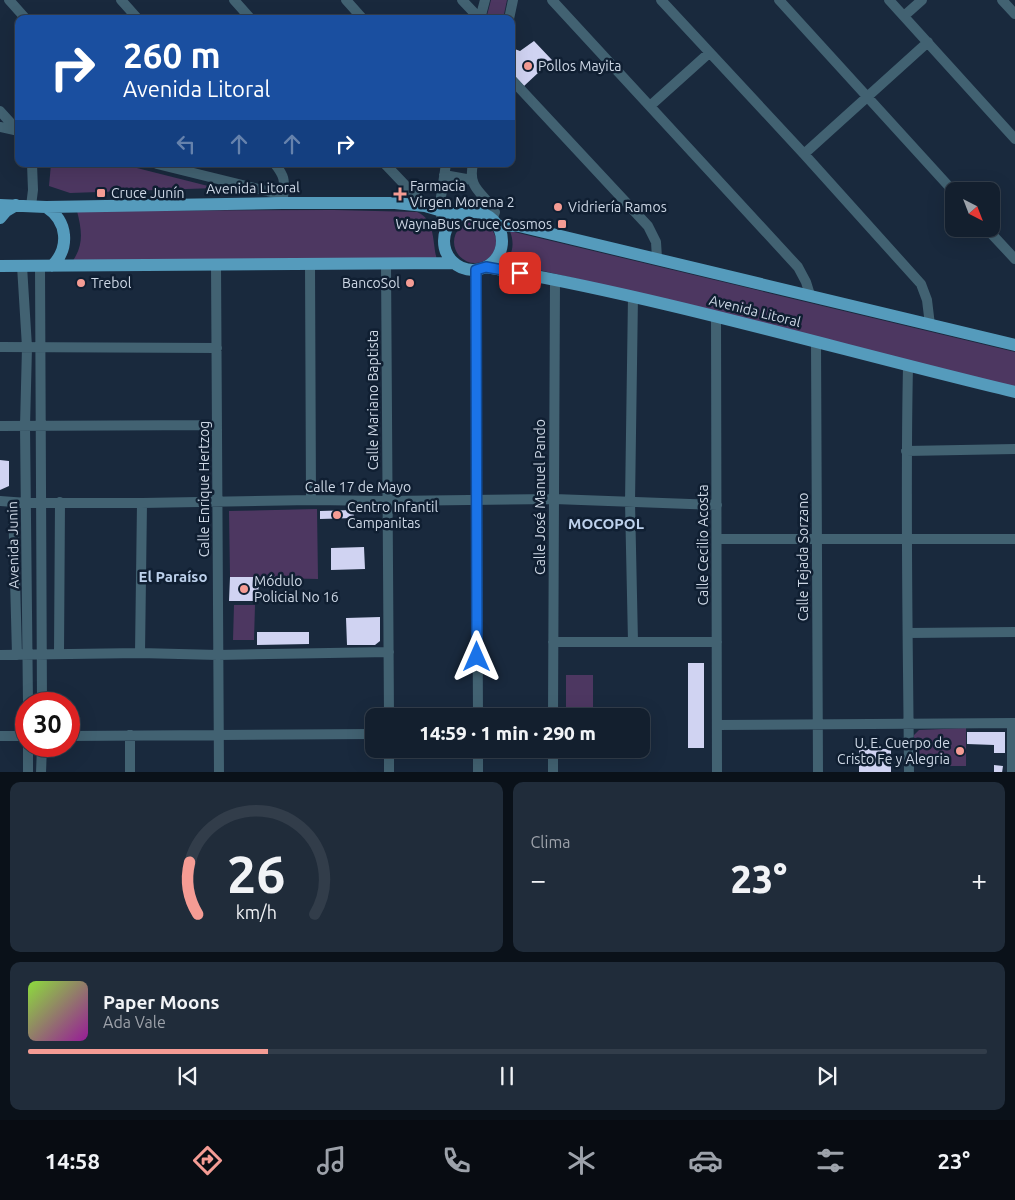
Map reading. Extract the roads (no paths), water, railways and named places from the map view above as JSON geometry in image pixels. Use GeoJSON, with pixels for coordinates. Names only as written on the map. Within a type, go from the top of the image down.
{"type":"FeatureCollection","features":[{"type":"Feature","properties":{"kind":"main road","name":"Avenida Litoral"},"geometry":{"type":"LineString","coordinates":[[16,205],[46,207],[283,199],[395,203],[424,206],[459,216]]}},
{"type":"Feature","properties":{"kind":"main road"},"geometry":{"type":"LineString","coordinates":[[0,205],[16,205]]}},
{"type":"Feature","properties":{"kind":"main road"},"geometry":{"type":"LineString","coordinates":[[0,218],[16,205]]}},
{"type":"Feature","properties":{"kind":"main road"},"geometry":{"type":"LineString","coordinates":[[46,207],[58,217],[65,235],[61,254],[46,266]]}},
{"type":"Feature","properties":{"kind":"main road"},"geometry":{"type":"LineString","coordinates":[[474,213],[484,215],[494,223],[502,239],[500,250],[495,260],[481,268],[464,269],[449,258],[444,240],[452,222],[459,216],[474,213]]}},
{"type":"Feature","properties":{"kind":"main road","name":"Avenida Litoral"},"geometry":{"type":"LineString","coordinates":[[494,223],[519,226],[657,258],[1015,345]]}},
{"type":"Feature","properties":{"kind":"main road"},"geometry":{"type":"LineString","coordinates":[[2,264],[46,266],[454,262]]}},
{"type":"Feature","properties":{"kind":"main road","name":"Avenida Litoral"},"geometry":{"type":"LineString","coordinates":[[481,268],[555,279],[633,296],[908,367],[1015,392]]}},
{"type":"Feature","properties":{"kind":"street"},"geometry":{"type":"LineString","coordinates":[[9,0],[22,15]]}},
{"type":"Feature","properties":{"kind":"street"},"geometry":{"type":"LineString","coordinates":[[121,0],[134,15]]}},
{"type":"Feature","properties":{"kind":"street"},"geometry":{"type":"LineString","coordinates":[[234,0],[248,15]]}},
{"type":"Feature","properties":{"kind":"street"},"geometry":{"type":"LineString","coordinates":[[346,0],[359,15]]}},
{"type":"Feature","properties":{"kind":"street"},"geometry":{"type":"LineString","coordinates":[[462,0],[476,15]]}},
{"type":"Feature","properties":{"kind":"street"},"geometry":{"type":"LineString","coordinates":[[481,15],[486,0]]}},
{"type":"Feature","properties":{"kind":"street"},"geometry":{"type":"LineString","coordinates":[[510,15],[513,0]]}},
{"type":"Feature","properties":{"kind":"street"},"geometry":{"type":"LineString","coordinates":[[552,0],[798,268],[806,282],[810,295]]}},
{"type":"Feature","properties":{"kind":"street"},"geometry":{"type":"LineString","coordinates":[[661,0],[921,284],[927,300],[930,325]]}},
{"type":"Feature","properties":{"kind":"street"},"geometry":{"type":"LineString","coordinates":[[779,0],[945,182]]}},
{"type":"Feature","properties":{"kind":"street"},"geometry":{"type":"LineString","coordinates":[[889,0],[1015,138]]}},
{"type":"Feature","properties":{"kind":"street"},"geometry":{"type":"LineString","coordinates":[[904,16],[922,0]]}},
{"type":"Feature","properties":{"kind":"street"},"geometry":{"type":"LineString","coordinates":[[1002,0],[1015,14]]}},
{"type":"Feature","properties":{"kind":"street"},"geometry":{"type":"LineString","coordinates":[[804,154],[928,42]]}},
{"type":"Feature","properties":{"kind":"street"},"geometry":{"type":"LineString","coordinates":[[650,106],[708,53]]}},
{"type":"Feature","properties":{"kind":"street"},"geometry":{"type":"LineString","coordinates":[[515,83],[648,226],[656,242],[657,258]]}},
{"type":"Feature","properties":{"kind":"street"},"geometry":{"type":"LineString","coordinates":[[0,112],[15,128]]}},
{"type":"Feature","properties":{"kind":"street"},"geometry":{"type":"LineString","coordinates":[[0,127],[15,130]]}},
{"type":"Feature","properties":{"kind":"street"},"geometry":{"type":"LineString","coordinates":[[31,206],[33,190],[32,167]]}},
{"type":"Feature","properties":{"kind":"street"},"geometry":{"type":"LineString","coordinates":[[168,167],[283,199],[285,186],[283,176],[277,167]]}},
{"type":"Feature","properties":{"kind":"street"},"geometry":{"type":"LineString","coordinates":[[388,167],[424,206]]}},
{"type":"Feature","properties":{"kind":"street"},"geometry":{"type":"LineString","coordinates":[[445,167],[439,210],[447,230]]}},
{"type":"Feature","properties":{"kind":"street"},"geometry":{"type":"LineString","coordinates":[[473,167],[472,180],[495,212],[494,223]]}},
{"type":"Feature","properties":{"kind":"street"},"geometry":{"type":"LineString","coordinates":[[444,175],[472,180]]}},
{"type":"Feature","properties":{"kind":"street"},"geometry":{"type":"LineString","coordinates":[[995,238],[1015,259]]}},
{"type":"Feature","properties":{"kind":"street","name":"Calle Mariano Baptista"},"geometry":{"type":"LineString","coordinates":[[386,263],[389,708]]}},
{"type":"Feature","properties":{"kind":"street","name":"Calle Enrique Hertzog"},"geometry":{"type":"LineString","coordinates":[[216,264],[219,772]]}},
{"type":"Feature","properties":{"kind":"street"},"geometry":{"type":"LineString","coordinates":[[310,264],[311,500]]}},
{"type":"Feature","properties":{"kind":"street","name":"Avenida Junin"},"geometry":{"type":"LineString","coordinates":[[22,266],[27,348],[25,426],[28,692]]}},
{"type":"Feature","properties":{"kind":"street","name":"Avenida Junin"},"geometry":{"type":"LineString","coordinates":[[42,692],[40,348],[46,266]]}},
{"type":"Feature","properties":{"kind":"street"},"geometry":{"type":"LineString","coordinates":[[478,708],[477,500],[481,268]]}},
{"type":"Feature","properties":{"kind":"street","name":"Calle José Manuel Pando"},"geometry":{"type":"LineString","coordinates":[[553,708],[555,279]]}},
{"type":"Feature","properties":{"kind":"street"},"geometry":{"type":"LineString","coordinates":[[633,296],[630,502],[633,642]]}},
{"type":"Feature","properties":{"kind":"street","name":"Calle Cecilio Acosta"},"geometry":{"type":"LineString","coordinates":[[716,317],[717,772]]}},
{"type":"Feature","properties":{"kind":"street","name":"Calle Tejada Sorzano"},"geometry":{"type":"LineString","coordinates":[[816,342],[818,772]]}},
{"type":"Feature","properties":{"kind":"street"},"geometry":{"type":"LineString","coordinates":[[0,347],[217,348]]}},
{"type":"Feature","properties":{"kind":"street"},"geometry":{"type":"LineString","coordinates":[[908,367],[906,451],[908,772]]}},
{"type":"Feature","properties":{"kind":"street"},"geometry":{"type":"LineString","coordinates":[[0,426],[217,425]]}},
{"type":"Feature","properties":{"kind":"street"},"geometry":{"type":"LineString","coordinates":[[906,451],[1015,449]]}},
{"type":"Feature","properties":{"kind":"street","name":"Calle 17 de Mayo"},"geometry":{"type":"LineString","coordinates":[[0,501],[27,503],[142,503],[554,499],[716,505]]}},
{"type":"Feature","properties":{"kind":"street"},"geometry":{"type":"LineString","coordinates":[[13,502],[17,655]]}},
{"type":"Feature","properties":{"kind":"street"},"geometry":{"type":"LineString","coordinates":[[60,502],[60,654]]}},
{"type":"Feature","properties":{"kind":"street"},"geometry":{"type":"LineString","coordinates":[[140,653],[142,503]]}},
{"type":"Feature","properties":{"kind":"street"},"geometry":{"type":"LineString","coordinates":[[716,539],[1015,539]]}},
{"type":"Feature","properties":{"kind":"street"},"geometry":{"type":"LineString","coordinates":[[908,633],[1015,632]]}},
{"type":"Feature","properties":{"kind":"street"},"geometry":{"type":"LineString","coordinates":[[553,642],[716,642]]}},
{"type":"Feature","properties":{"kind":"street"},"geometry":{"type":"LineString","coordinates":[[0,655],[140,653],[218,655],[389,652]]}},
{"type":"Feature","properties":{"kind":"street"},"geometry":{"type":"LineString","coordinates":[[717,725],[1013,723],[1012,772]]}},
{"type":"Feature","properties":{"kind":"street"},"geometry":{"type":"LineString","coordinates":[[80,736],[365,734]]}},
{"type":"Feature","properties":{"kind":"street"},"geometry":{"type":"LineString","coordinates":[[130,735],[130,772]]}},
{"type":"Feature","properties":{"kind":"street"},"geometry":{"type":"LineString","coordinates":[[0,736],[15,736]]}},
{"type":"Feature","properties":{"kind":"street"},"geometry":{"type":"LineString","coordinates":[[28,757],[28,772]]}},
{"type":"Feature","properties":{"kind":"street"},"geometry":{"type":"LineString","coordinates":[[41,772],[42,757]]}},
{"type":"Feature","properties":{"kind":"street"},"geometry":{"type":"LineString","coordinates":[[389,758],[390,772]]}},
{"type":"Feature","properties":{"kind":"street"},"geometry":{"type":"LineString","coordinates":[[478,758],[478,772]]}},
{"type":"Feature","properties":{"kind":"street"},"geometry":{"type":"LineString","coordinates":[[553,758],[553,772]]}},
{"type":"Feature","properties":{"kind":"place","name":"Pollos Mayita"},"geometry":{"type":"Point","coordinates":[528,66]}},
{"type":"Feature","properties":{"kind":"place","name":"Cruce Junín"},"geometry":{"type":"Point","coordinates":[101,193]}},
{"type":"Feature","properties":{"kind":"place","name":"Farmacia Virgen Morena 2"},"geometry":{"type":"Point","coordinates":[400,194]}},
{"type":"Feature","properties":{"kind":"place","name":"Vidriería Ramos"},"geometry":{"type":"Point","coordinates":[558,207]}},
{"type":"Feature","properties":{"kind":"place","name":"WaynaBus Cruce Cosmos"},"geometry":{"type":"Point","coordinates":[562,224]}},
{"type":"Feature","properties":{"kind":"place","name":"Trebol"},"geometry":{"type":"Point","coordinates":[81,283]}},
{"type":"Feature","properties":{"kind":"place","name":"BancoSol"},"geometry":{"type":"Point","coordinates":[410,283]}},
{"type":"Feature","properties":{"kind":"place","name":"Centro Infantil Campanitas"},"geometry":{"type":"Point","coordinates":[337,515]}},
{"type":"Feature","properties":{"kind":"place","name":"Módulo Policial No 16"},"geometry":{"type":"Point","coordinates":[244,589]}},
{"type":"Feature","properties":{"kind":"place","name":"U. E. Cuerpo de Cristo Fe y Alegria"},"geometry":{"type":"Point","coordinates":[960,751]}},
{"type":"Feature","properties":{"kind":"district","name":"MOCOPOL"},"geometry":{"type":"Point","coordinates":[606,524]}},
{"type":"Feature","properties":{"kind":"district","name":"El Paraíso"},"geometry":{"type":"Point","coordinates":[173,577]}}]}
